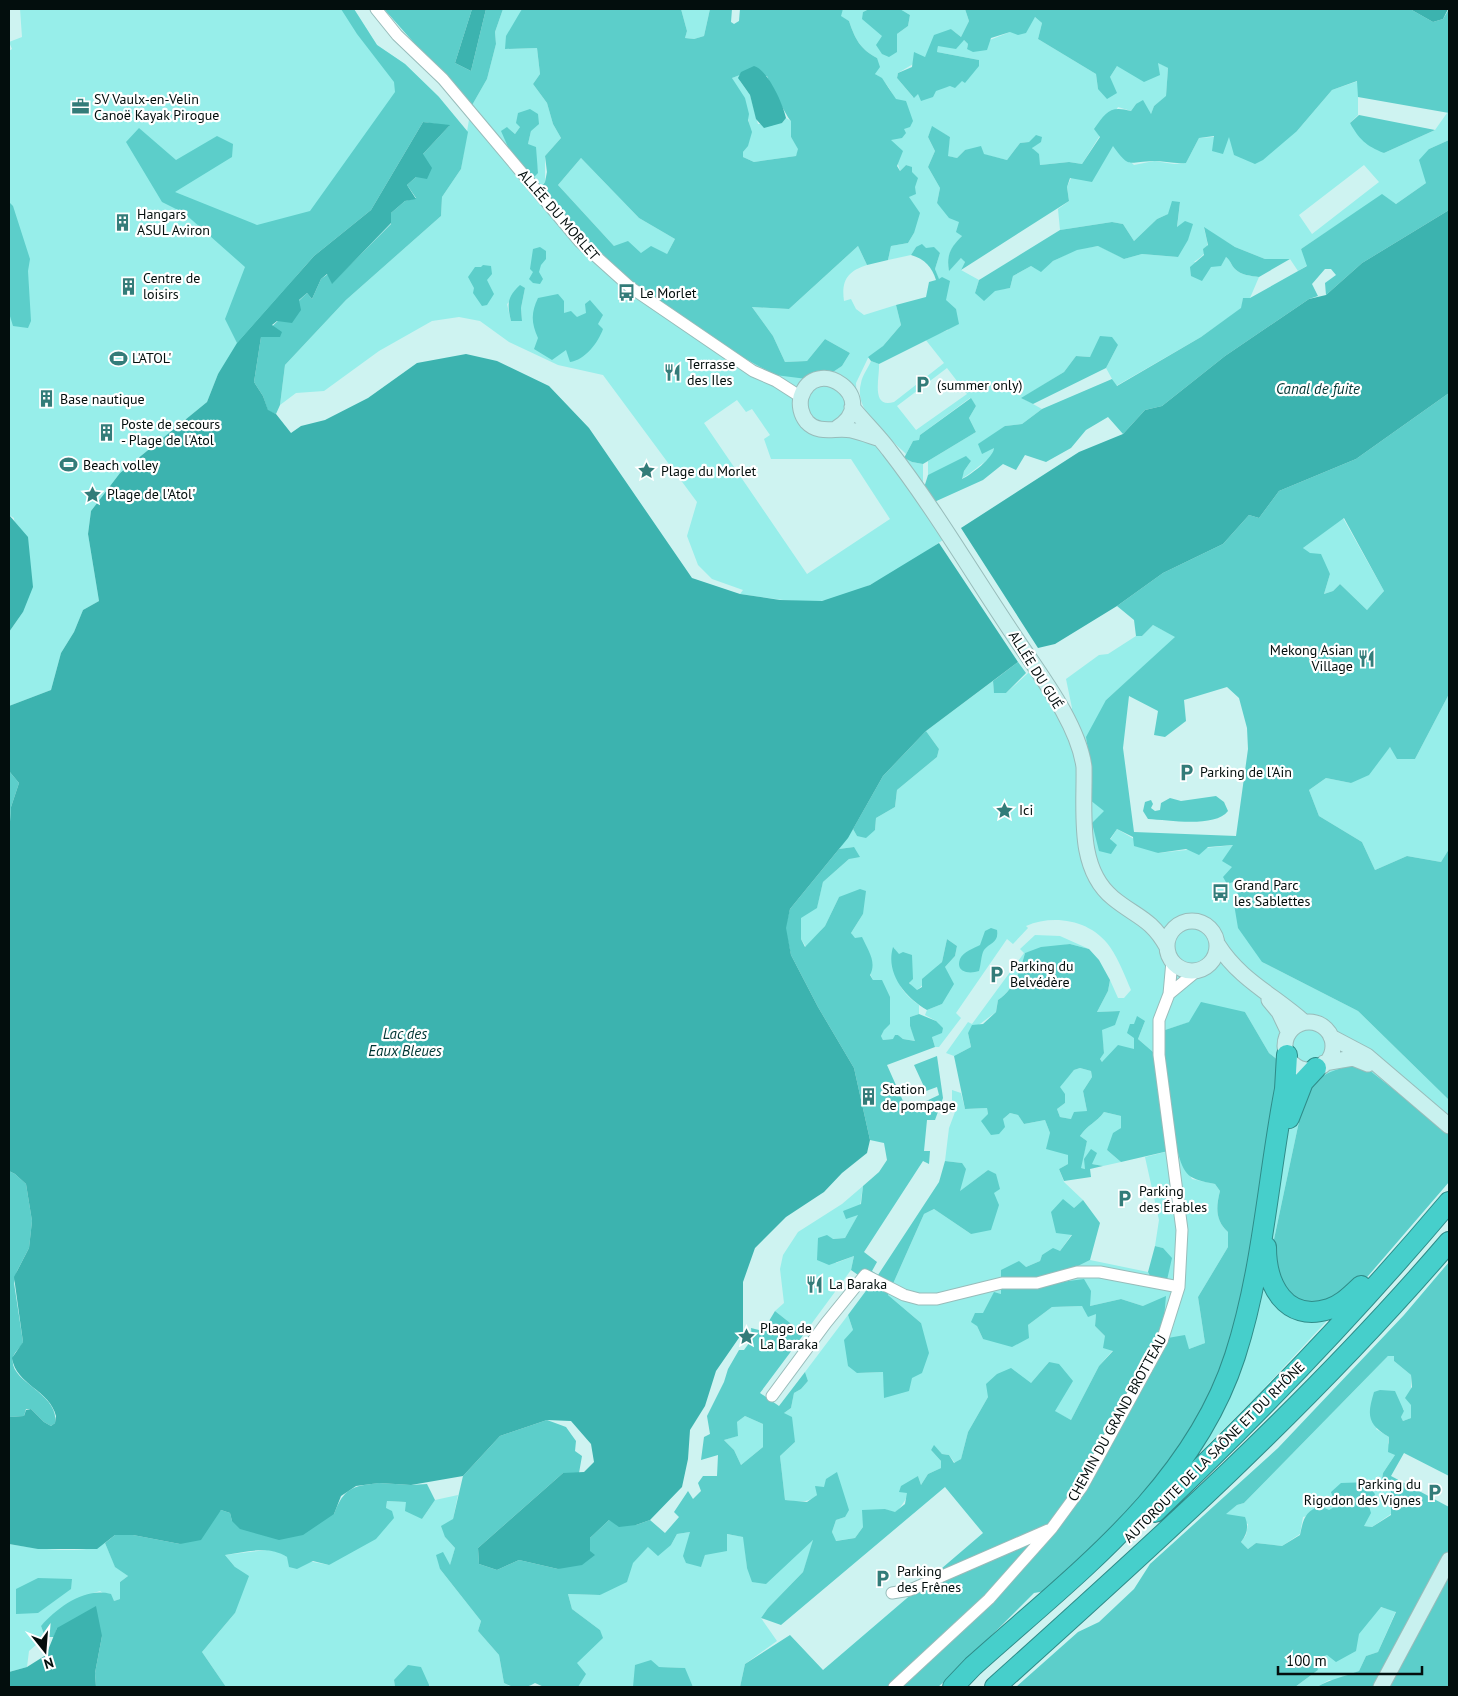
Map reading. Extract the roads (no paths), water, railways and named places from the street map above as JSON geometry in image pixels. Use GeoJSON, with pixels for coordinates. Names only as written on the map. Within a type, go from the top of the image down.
{"type":"FeatureCollection","features":[{"type":"Feature","properties":{"kind":"highway"},"geometry":{"type":"LineString","coordinates":[[953,1687],[973,1666],[1123,1530],[1154,1497],[1188,1450],[1215,1404],[1235,1356],[1251,1293],[1285,1089],[1287,1055]]}},
{"type":"Feature","properties":{"kind":"highway"},"geometry":{"type":"LineString","coordinates":[[1320,1066],[1303,1082],[1284,1135],[1266,1246],[1266,1263],[1272,1286],[1284,1301],[1297,1309],[1317,1312],[1330,1309],[1342,1303],[1371,1277],[1391,1254],[1412,1246]]}},
{"type":"Feature","properties":{"kind":"highway","name":"AUTOROUTE DE LA SAÔNE ET DU RHÔNE"},"geometry":{"type":"LineString","coordinates":[[964,1687],[1094,1570],[1228,1443],[1412,1246],[1449,1202]]}},
{"type":"Feature","properties":{"kind":"highway","name":"AUTOROUTE DE LA SAÔNE ET DU RHÔNE"},"geometry":{"type":"LineString","coordinates":[[994,1687],[1108,1586],[1246,1455],[1348,1353],[1449,1242]]}},
{"type":"Feature","properties":{"kind":"street","name":"ALLÉE DU MORLET"},"geometry":{"type":"LineString","coordinates":[[376,9],[397,34],[443,79],[580,242],[609,270],[753,371],[805,391]]}},
{"type":"Feature","properties":{"kind":"street"},"geometry":{"type":"LineString","coordinates":[[837,428],[847,419],[852,407],[849,392],[836,380],[825,378],[805,391],[801,410],[807,422],[824,430],[837,428],[877,438]]}},
{"type":"Feature","properties":{"kind":"street","name":"ALLÉE DU GUÉ"},"geometry":{"type":"LineString","coordinates":[[852,407],[888,449],[942,526],[1047,685],[1074,732],[1082,752],[1084,767],[1087,854],[1091,870],[1100,885],[1114,898],[1141,915],[1178,925]]}},
{"type":"Feature","properties":{"kind":"street","name":"ALLÉE DU GUÉ"},"geometry":{"type":"LineString","coordinates":[[1141,915],[1169,954]]}},
{"type":"Feature","properties":{"kind":"street"},"geometry":{"type":"LineString","coordinates":[[1289,1033],[1279,1012],[1269,1000],[1228,970],[1183,970],[1169,954],[1169,934],[1178,925],[1188,921],[1201,922],[1214,933],[1218,945],[1234,968],[1284,1004],[1304,1022],[1318,1024],[1331,1037],[1367,1056],[1449,1126]]}},
{"type":"Feature","properties":{"kind":"street"},"geometry":{"type":"LineString","coordinates":[[1201,969],[1214,958],[1218,945]]}},
{"type":"Feature","properties":{"kind":"street","name":"CHEMIN DU GRAND BROTTEAU"},"geometry":{"type":"LineString","coordinates":[[894,1687],[989,1599],[1052,1528],[1082,1487],[1162,1341],[1179,1287],[1182,1230],[1158,1055],[1159,1020],[1169,994],[1169,954]]}},
{"type":"Feature","properties":{"kind":"street","name":"CHEMIN DU GRAND BROTTEAU"},"geometry":{"type":"LineString","coordinates":[[1169,994],[1201,969]]}},
{"type":"Feature","properties":{"kind":"street"},"geometry":{"type":"LineString","coordinates":[[1304,1022],[1289,1033],[1285,1041],[1287,1055],[1299,1067],[1320,1066],[1353,1058],[1384,1070]]}},
{"type":"Feature","properties":{"kind":"street"},"geometry":{"type":"LineString","coordinates":[[1320,1066],[1332,1051],[1331,1037]]}},
{"type":"Feature","properties":{"kind":"street"},"geometry":{"type":"LineString","coordinates":[[772,1396],[826,1323],[865,1275],[904,1296],[919,1299],[937,1299],[1002,1283],[1037,1283],[1077,1272],[1100,1272],[1179,1287]]}},
{"type":"Feature","properties":{"kind":"street"},"geometry":{"type":"LineString","coordinates":[[892,1592],[910,1590],[1052,1528]]}},
{"type":"Feature","properties":{"kind":"street"},"geometry":{"type":"LineString","coordinates":[[1381,1687],[1449,1560]]}},
{"type":"Feature","properties":{"kind":"water"},"geometry":{"type":"Polygon","coordinates":[[[472,9],[486,9],[471,71],[455,63],[472,9]]]}},
{"type":"Feature","properties":{"kind":"water"},"geometry":{"type":"Polygon","coordinates":[[[1410,9],[1448,9],[1443,19],[1433,22],[1410,9]]]}},
{"type":"Feature","properties":{"kind":"water"},"geometry":{"type":"Polygon","coordinates":[[[754,66],[764,74],[778,96],[786,118],[782,123],[764,128],[756,119],[750,95],[738,78],[741,72],[754,66]]]}},
{"type":"Feature","properties":{"kind":"water","name":"Lac des Eaux Bleues"},"geometry":{"type":"Polygon","coordinates":[[[423,122],[450,125],[423,154],[432,168],[427,179],[416,177],[407,185],[416,199],[405,201],[391,213],[391,223],[332,284],[327,274],[321,279],[312,299],[307,293],[299,300],[301,310],[292,323],[277,321],[272,325],[282,332],[280,337],[261,337],[254,382],[263,396],[268,410],[276,414],[291,433],[301,426],[325,420],[368,398],[417,363],[466,354],[497,361],[549,386],[589,428],[692,578],[740,594],[780,600],[822,601],[870,585],[939,543],[1018,662],[926,731],[883,776],[848,838],[790,909],[786,928],[791,955],[818,1007],[854,1068],[870,1140],[867,1153],[842,1173],[824,1192],[786,1217],[755,1248],[743,1282],[743,1332],[716,1371],[705,1406],[690,1430],[688,1459],[682,1487],[650,1520],[636,1525],[619,1527],[609,1520],[590,1538],[590,1551],[595,1555],[582,1565],[558,1569],[519,1560],[497,1570],[479,1564],[478,1548],[563,1473],[584,1472],[594,1462],[591,1444],[571,1421],[547,1420],[500,1436],[463,1476],[411,1485],[379,1483],[356,1486],[341,1496],[334,1514],[303,1535],[279,1540],[240,1529],[232,1521],[230,1513],[221,1510],[201,1540],[180,1544],[133,1535],[115,1535],[97,1549],[38,1549],[9,1544],[9,1417],[24,1416],[26,1410],[31,1409],[51,1426],[55,1423],[56,1416],[53,1407],[47,1400],[20,1375],[12,1358],[23,1342],[14,1277],[29,1248],[32,1221],[26,1184],[9,1171],[9,836],[11,807],[19,783],[9,771],[9,706],[51,690],[61,653],[74,632],[83,610],[99,601],[88,534],[91,511],[120,473],[207,402],[218,374],[237,343],[314,256],[371,210],[423,122]]]}},
{"type":"Feature","properties":{"kind":"water","name":"Canal de fuite"},"geometry":{"type":"Polygon","coordinates":[[[1449,210],[1449,393],[1356,459],[1279,491],[1259,518],[1249,515],[1223,544],[1163,573],[1117,606],[1055,644],[1038,648],[961,528],[1079,452],[1123,434],[1145,410],[1162,406],[1225,356],[1309,299],[1326,295],[1362,263],[1449,210]]]}},
{"type":"Feature","properties":{"kind":"water"},"geometry":{"type":"Polygon","coordinates":[[[9,515],[28,537],[33,587],[23,612],[9,632],[9,515]]]}},
{"type":"Feature","properties":{"kind":"water"},"geometry":{"type":"Polygon","coordinates":[[[96,1606],[102,1636],[95,1673],[96,1687],[9,1687],[9,1672],[27,1667],[46,1655],[57,1628],[96,1606]]]}},
{"type":"Feature","properties":{"kind":"place","name":"SV Vaulx-en-Velin Canoë Kayak Pirogue"},"geometry":{"type":"Point","coordinates":[80,107]}},
{"type":"Feature","properties":{"kind":"place","name":"Hangars ASUL Aviron"},"geometry":{"type":"Point","coordinates":[123,222]}},
{"type":"Feature","properties":{"kind":"place","name":"Centre de loisirs"},"geometry":{"type":"Point","coordinates":[129,286]}},
{"type":"Feature","properties":{"kind":"place","name":"Le Morlet"},"geometry":{"type":"Point","coordinates":[626,293]}},
{"type":"Feature","properties":{"kind":"place","name":"L'ATOL'"},"geometry":{"type":"Point","coordinates":[118,358]}},
{"type":"Feature","properties":{"kind":"place","name":"Terrasse des Iles"},"geometry":{"type":"Point","coordinates":[673,372]}},
{"type":"Feature","properties":{"kind":"place","name":"(summer only)"},"geometry":{"type":"Point","coordinates":[923,385]}},
{"type":"Feature","properties":{"kind":"place","name":"Base nautique"},"geometry":{"type":"Point","coordinates":[46,399]}},
{"type":"Feature","properties":{"kind":"place","name":"Poste de secours - Plage de l'Atol"},"geometry":{"type":"Point","coordinates":[107,432]}},
{"type":"Feature","properties":{"kind":"place","name":"Beach volley"},"geometry":{"type":"Point","coordinates":[69,465]}},
{"type":"Feature","properties":{"kind":"place","name":"Plage du Morlet"},"geometry":{"type":"Point","coordinates":[647,471]}},
{"type":"Feature","properties":{"kind":"place","name":"Plage de l'Atol'"},"geometry":{"type":"Point","coordinates":[93,494]}},
{"type":"Feature","properties":{"kind":"place","name":"Mekong Asian Village"},"geometry":{"type":"Point","coordinates":[1367,658]}},
{"type":"Feature","properties":{"kind":"place","name":"Parking de l'Ain"},"geometry":{"type":"Point","coordinates":[1186,772]}},
{"type":"Feature","properties":{"kind":"place","name":"Ici"},"geometry":{"type":"Point","coordinates":[1005,810]}},
{"type":"Feature","properties":{"kind":"place","name":"Grand Parc les Sablettes"},"geometry":{"type":"Point","coordinates":[1220,893]}},
{"type":"Feature","properties":{"kind":"place","name":"Parking du Belvédère"},"geometry":{"type":"Point","coordinates":[996,974]}},
{"type":"Feature","properties":{"kind":"place","name":"Station de pompage"},"geometry":{"type":"Point","coordinates":[868,1097]}},
{"type":"Feature","properties":{"kind":"place","name":"Parking des Érables"},"geometry":{"type":"Point","coordinates":[1125,1199]}},
{"type":"Feature","properties":{"kind":"place","name":"La Baraka"},"geometry":{"type":"Point","coordinates":[815,1284]}},
{"type":"Feature","properties":{"kind":"place","name":"Plage de La Baraka"},"geometry":{"type":"Point","coordinates":[746,1336]}},
{"type":"Feature","properties":{"kind":"place","name":"Parking du Rigodon des Vignes"},"geometry":{"type":"Point","coordinates":[1435,1492]}},
{"type":"Feature","properties":{"kind":"place","name":"Parking des Frênes"},"geometry":{"type":"Point","coordinates":[883,1579]}}]}
